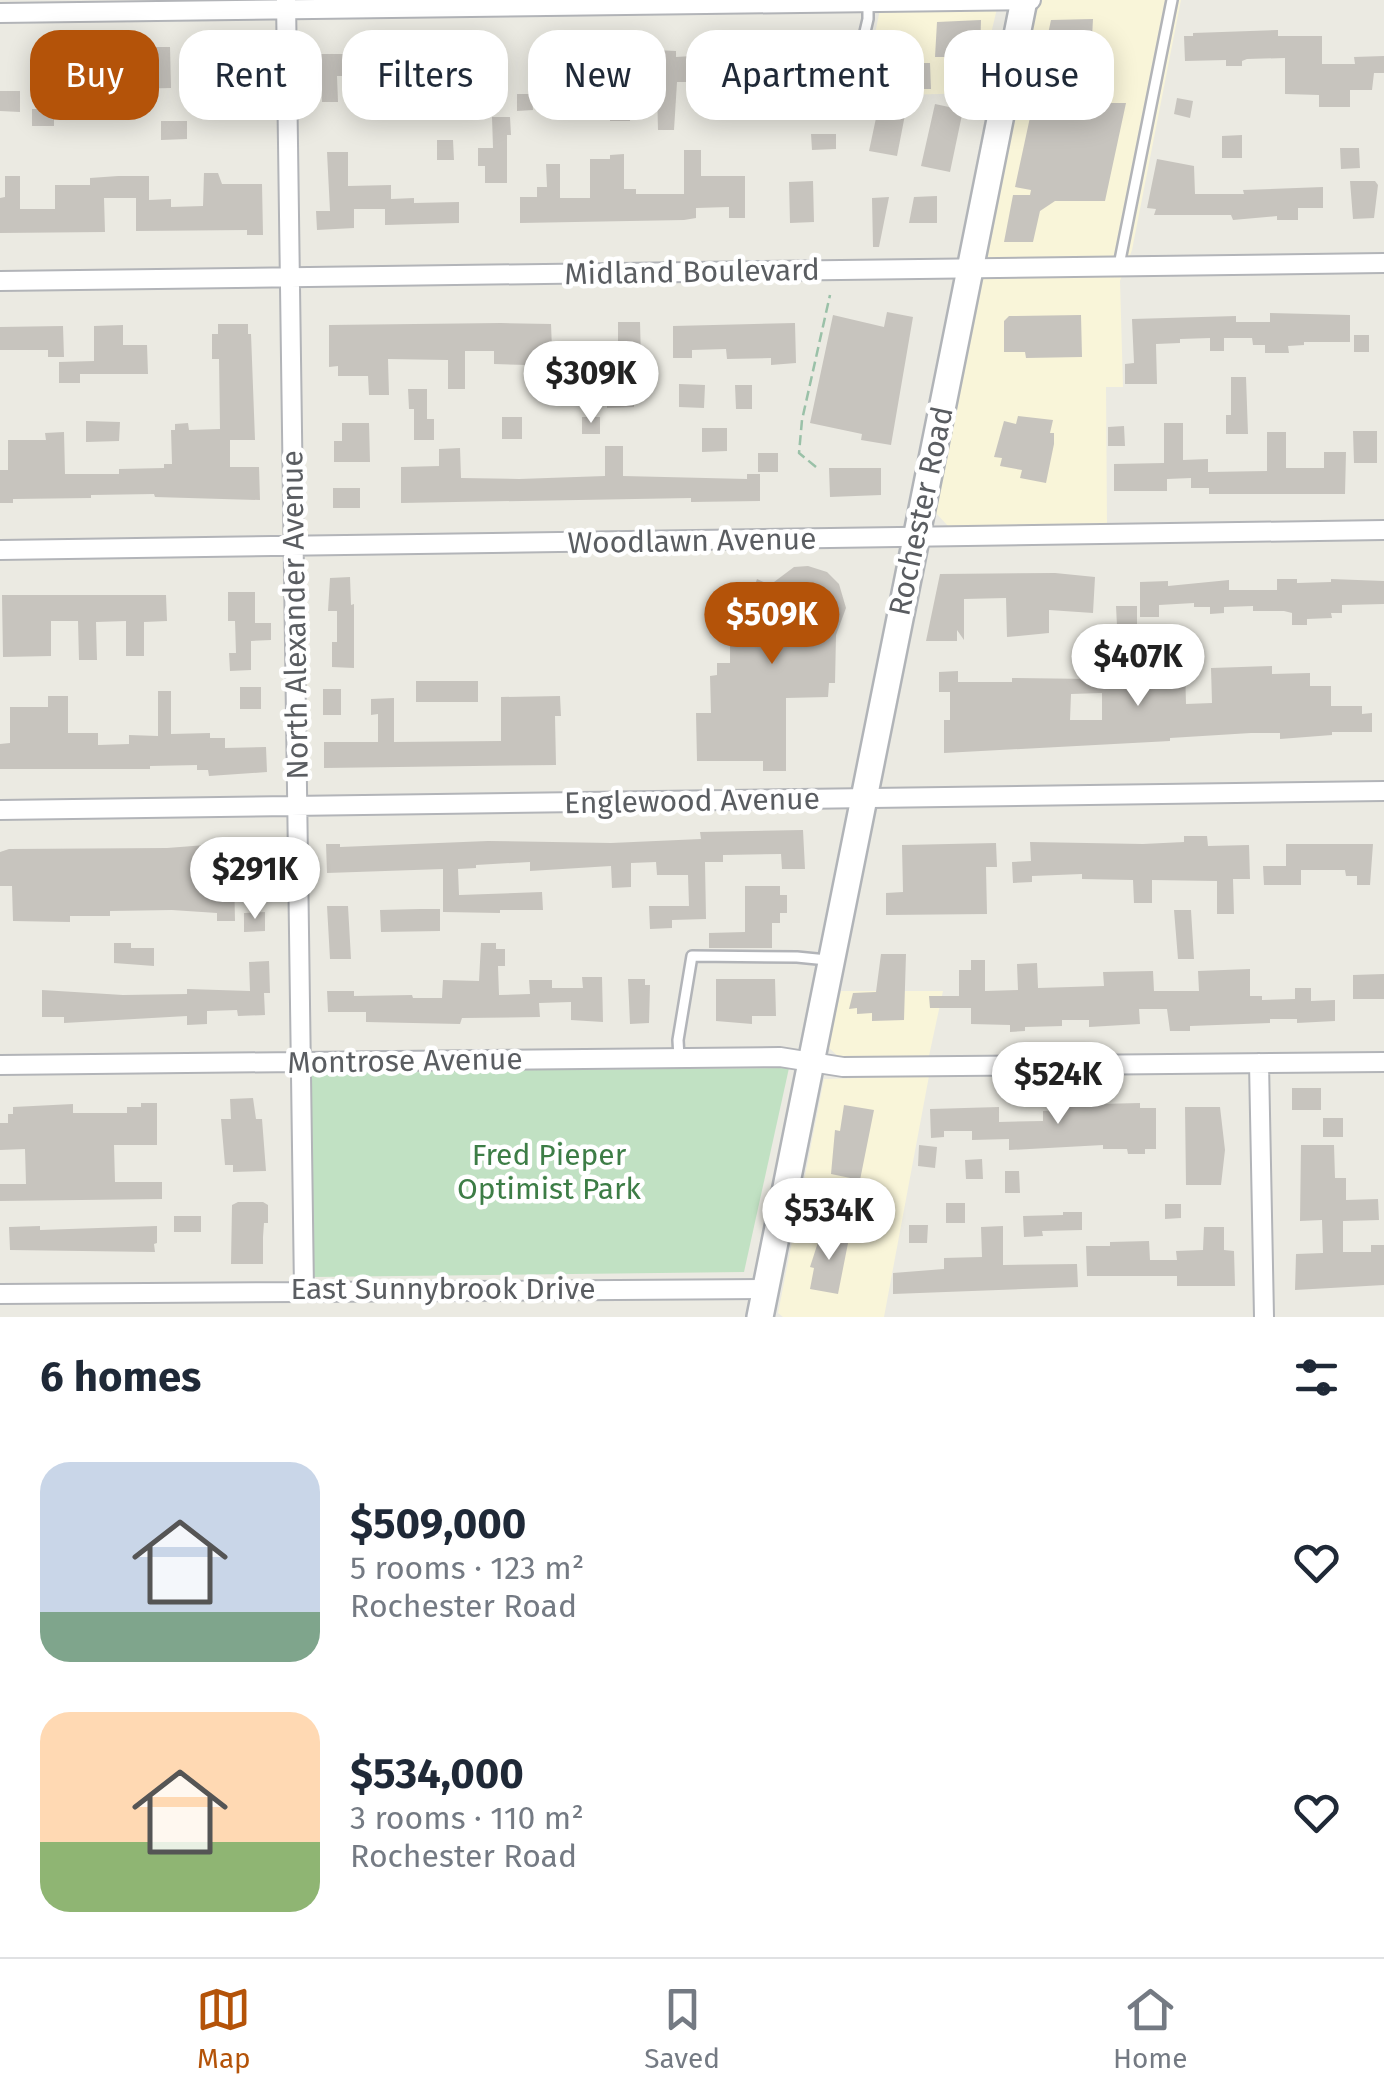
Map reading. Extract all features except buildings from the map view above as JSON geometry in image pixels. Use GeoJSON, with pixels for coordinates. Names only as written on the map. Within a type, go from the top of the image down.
{"type":"FeatureCollection","features":[{"type":"Feature","properties":{"kind":"main road","name":"Rochester Road"},"geometry":{"type":"LineString","coordinates":[[760,1317],[1027,0]]}},
{"type":"Feature","properties":{"kind":"street"},"geometry":{"type":"LineString","coordinates":[[0,13],[286,4],[1027,0]]}},
{"type":"Feature","properties":{"kind":"street","name":"North Alexander Avenue"},"geometry":{"type":"LineString","coordinates":[[286,4],[304,1290]]}},
{"type":"Feature","properties":{"kind":"street","name":"Midland Boulevard"},"geometry":{"type":"LineString","coordinates":[[0,281],[1384,263]]}},
{"type":"Feature","properties":{"kind":"street","name":"Woodlawn Avenue"},"geometry":{"type":"LineString","coordinates":[[0,550],[1384,530]]}},
{"type":"Feature","properties":{"kind":"street","name":"Englewood Avenue"},"geometry":{"type":"LineString","coordinates":[[0,810],[1384,791]]}},
{"type":"Feature","properties":{"kind":"street","name":"Montrose Avenue"},"geometry":{"type":"LineString","coordinates":[[0,1065],[780,1057],[859,1067],[1384,1062]]}},
{"type":"Feature","properties":{"kind":"street"},"geometry":{"type":"LineString","coordinates":[[1259,1062],[1264,1317]]}},
{"type":"Feature","properties":{"kind":"street","name":"East Sunnybrook Drive"},"geometry":{"type":"LineString","coordinates":[[0,1294],[765,1289]]}},
{"type":"Feature","properties":{"kind":"lane"},"geometry":{"type":"LineString","coordinates":[[1120,265],[1172,0]]}},
{"type":"Feature","properties":{"kind":"lane"},"geometry":{"type":"LineString","coordinates":[[865,30],[868,1]]}},
{"type":"Feature","properties":{"kind":"lane"},"geometry":{"type":"LineString","coordinates":[[679,1058],[678,1040],[692,956],[830,960]]}},
{"type":"Feature","properties":{"kind":"path"},"geometry":{"type":"LineString","coordinates":[[816,467],[799,453],[802,420],[830,295]]}},
{"type":"Feature","properties":{"kind":"shaded area"},"geometry":{"type":"Polygon","coordinates":[[[882,0],[999,0],[992,30],[944,30],[944,94],[924,94],[924,30],[876,30],[882,0]]]}},
{"type":"Feature","properties":{"kind":"shaded area"},"geometry":{"type":"Polygon","coordinates":[[[1038,0],[1181,0],[1132,250],[1120,281],[1123,387],[1106,387],[1107,525],[948,526],[935,512],[1014,120],[1114,120],[1114,30],[1032,30],[1038,0]]]}},
{"type":"Feature","properties":{"kind":"shaded area"},"geometry":{"type":"Polygon","coordinates":[[[841,991],[943,991],[929,1056],[840,1058],[828,1047],[841,991]]]}},
{"type":"Feature","properties":{"kind":"shaded area"},"geometry":{"type":"Polygon","coordinates":[[[929,1076],[884,1317],[783,1317],[778,1313],[824,1079],[929,1076]]]}},
{"type":"Feature","properties":{"kind":"green space","name":"Fred Pieper Optimist Park"},"geometry":{"type":"Polygon","coordinates":[[[789,1068],[744,1272],[313,1277],[308,1072],[789,1068]]]}}]}
